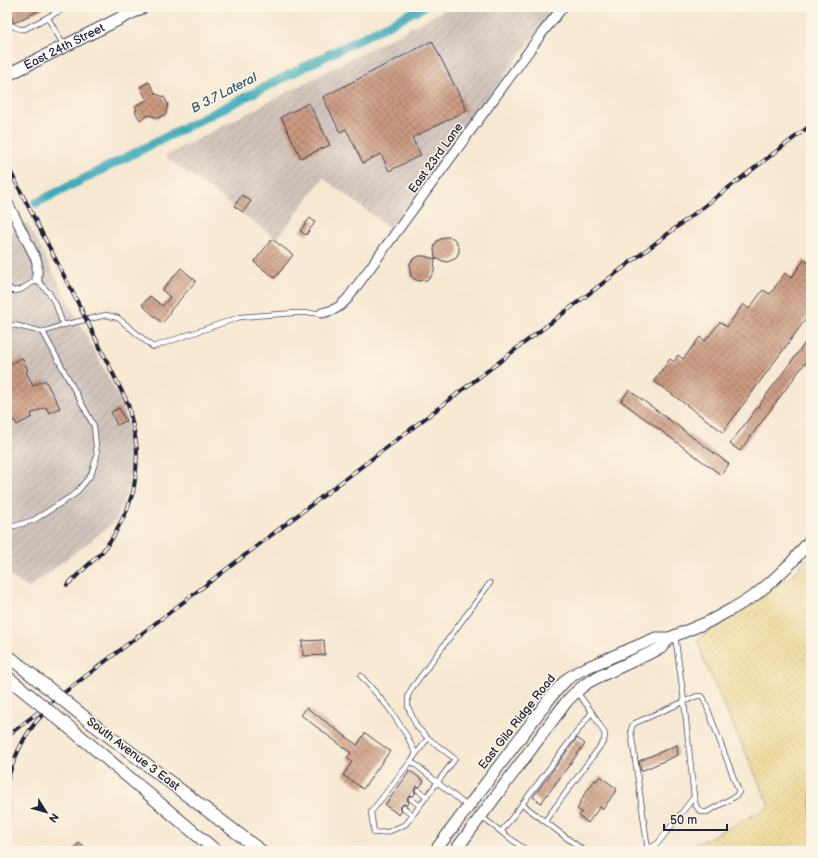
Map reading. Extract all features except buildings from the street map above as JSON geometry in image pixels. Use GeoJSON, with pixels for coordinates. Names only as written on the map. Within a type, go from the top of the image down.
{"type":"FeatureCollection","features":[{"type":"Feature","properties":{"kind":"main road","name":"East 24th Street"},"geometry":{"type":"LineString","coordinates":[[7,75],[142,7]]}},
{"type":"Feature","properties":{"kind":"main road","name":"South Avenue 3 East"},"geometry":{"type":"LineString","coordinates":[[7,655],[93,724],[261,851]]}},
{"type":"Feature","properties":{"kind":"main road","name":"South Avenue 3 East"},"geometry":{"type":"LineString","coordinates":[[7,678],[81,737],[216,851]]}},
{"type":"Feature","properties":{"kind":"street","name":"East 23rd Lane"},"geometry":{"type":"LineString","coordinates":[[322,313],[334,310],[342,305],[348,298],[563,7]]}},
{"type":"Feature","properties":{"kind":"street"},"geometry":{"type":"LineString","coordinates":[[7,201],[37,262],[37,280]]}},
{"type":"Feature","properties":{"kind":"street","name":"East Gila Ridge Road"},"geometry":{"type":"LineString","coordinates":[[435,851],[553,694],[567,679],[581,670],[656,638],[672,636],[708,622],[732,609],[754,596],[772,581],[792,562],[811,539]]}},
{"type":"Feature","properties":{"kind":"street","name":"East Gila Ridge Road"},"geometry":{"type":"LineString","coordinates":[[455,851],[567,701],[576,692],[598,677],[661,648],[672,636]]}},
{"type":"Feature","properties":{"kind":"lane"},"geometry":{"type":"LineString","coordinates":[[7,22],[20,30],[25,29],[67,7]]}},
{"type":"Feature","properties":{"kind":"lane"},"geometry":{"type":"LineString","coordinates":[[48,18],[64,46]]}},
{"type":"Feature","properties":{"kind":"lane"},"geometry":{"type":"LineString","coordinates":[[7,284],[13,291],[20,290],[37,280],[49,293],[56,305],[63,325]]}},
{"type":"Feature","properties":{"kind":"lane"},"geometry":{"type":"LineString","coordinates":[[7,328],[14,325],[42,332],[63,325],[106,315],[118,318],[153,347],[240,317],[296,313],[322,313]]}},
{"type":"Feature","properties":{"kind":"lane"},"geometry":{"type":"LineString","coordinates":[[7,526],[15,526],[34,520],[75,494],[91,475],[97,456],[94,426],[42,332]]}},
{"type":"Feature","properties":{"kind":"lane"},"geometry":{"type":"LineString","coordinates":[[428,738],[371,812],[374,832],[388,832],[406,824],[456,759],[428,738],[417,727],[408,707],[408,696],[412,688],[490,583]]}},
{"type":"Feature","properties":{"kind":"lane"},"geometry":{"type":"LineString","coordinates":[[672,636],[684,701],[696,806],[701,812],[707,812],[736,796],[739,792],[702,696],[684,701],[635,723],[630,731],[647,850],[658,843],[694,797]]}},
{"type":"Feature","properties":{"kind":"lane"},"geometry":{"type":"LineString","coordinates":[[361,676],[389,708],[407,736],[416,754]]}},
{"type":"Feature","properties":{"kind":"lane"},"geometry":{"type":"LineString","coordinates":[[545,821],[604,741],[605,734],[592,712],[576,692]]}},
{"type":"Feature","properties":{"kind":"lane"},"geometry":{"type":"LineString","coordinates":[[501,832],[592,712]]}},
{"type":"Feature","properties":{"kind":"lane"},"geometry":{"type":"LineString","coordinates":[[411,761],[469,807]]}},
{"type":"Feature","properties":{"kind":"lane"},"geometry":{"type":"LineString","coordinates":[[400,776],[404,779]]}},
{"type":"Feature","properties":{"kind":"lane"},"geometry":{"type":"LineString","coordinates":[[393,785],[397,788]]}},
{"type":"Feature","properties":{"kind":"lane"},"geometry":{"type":"LineString","coordinates":[[418,790],[427,797]]}},
{"type":"Feature","properties":{"kind":"lane"},"geometry":{"type":"LineString","coordinates":[[386,794],[390,798]]}},
{"type":"Feature","properties":{"kind":"lane"},"geometry":{"type":"LineString","coordinates":[[411,799],[420,806]]}},
{"type":"Feature","properties":{"kind":"lane"},"geometry":{"type":"LineString","coordinates":[[522,804],[584,851]]}},
{"type":"Feature","properties":{"kind":"lane"},"geometry":{"type":"LineString","coordinates":[[404,808],[413,815]]}},
{"type":"Feature","properties":{"kind":"lane"},"geometry":{"type":"LineString","coordinates":[[480,816],[527,851]]}},
{"type":"Feature","properties":{"kind":"shaded area"},"geometry":{"type":"Polygon","coordinates":[[[450,7],[556,7],[390,228],[323,178],[277,239],[165,156],[450,7]]]}},
{"type":"Feature","properties":{"kind":"shaded area"},"geometry":{"type":"Polygon","coordinates":[[[27,222],[123,406],[130,431],[132,460],[129,485],[116,521],[29,588],[7,575],[7,232],[27,222]]]}},
{"type":"Feature","properties":{"kind":"shaded area"},"geometry":{"type":"Polygon","coordinates":[[[11,768],[9,851],[7,851],[7,770],[11,768]]]}},
{"type":"Feature","properties":{"kind":"sand"},"geometry":{"type":"Polygon","coordinates":[[[811,554],[811,851],[683,851],[770,807],[703,658],[698,639],[791,577],[811,554]]]}},
{"type":"Feature","properties":{"kind":"waterway","name":"B 3.7 Lateral"},"geometry":{"type":"LineString","coordinates":[[36,203],[423,7]]}},
{"type":"Feature","properties":{"kind":"railway"},"geometry":{"type":"LineString","coordinates":[[7,736],[811,125]]}},
{"type":"Feature","properties":{"kind":"railway"},"geometry":{"type":"LineString","coordinates":[[7,165],[128,404],[135,436],[137,450],[136,474],[133,492],[127,510],[113,537],[102,552],[67,585]]}},
{"type":"Feature","properties":{"kind":"railway"},"geometry":{"type":"LineString","coordinates":[[7,781],[13,762],[25,737],[43,714]]}}]}
